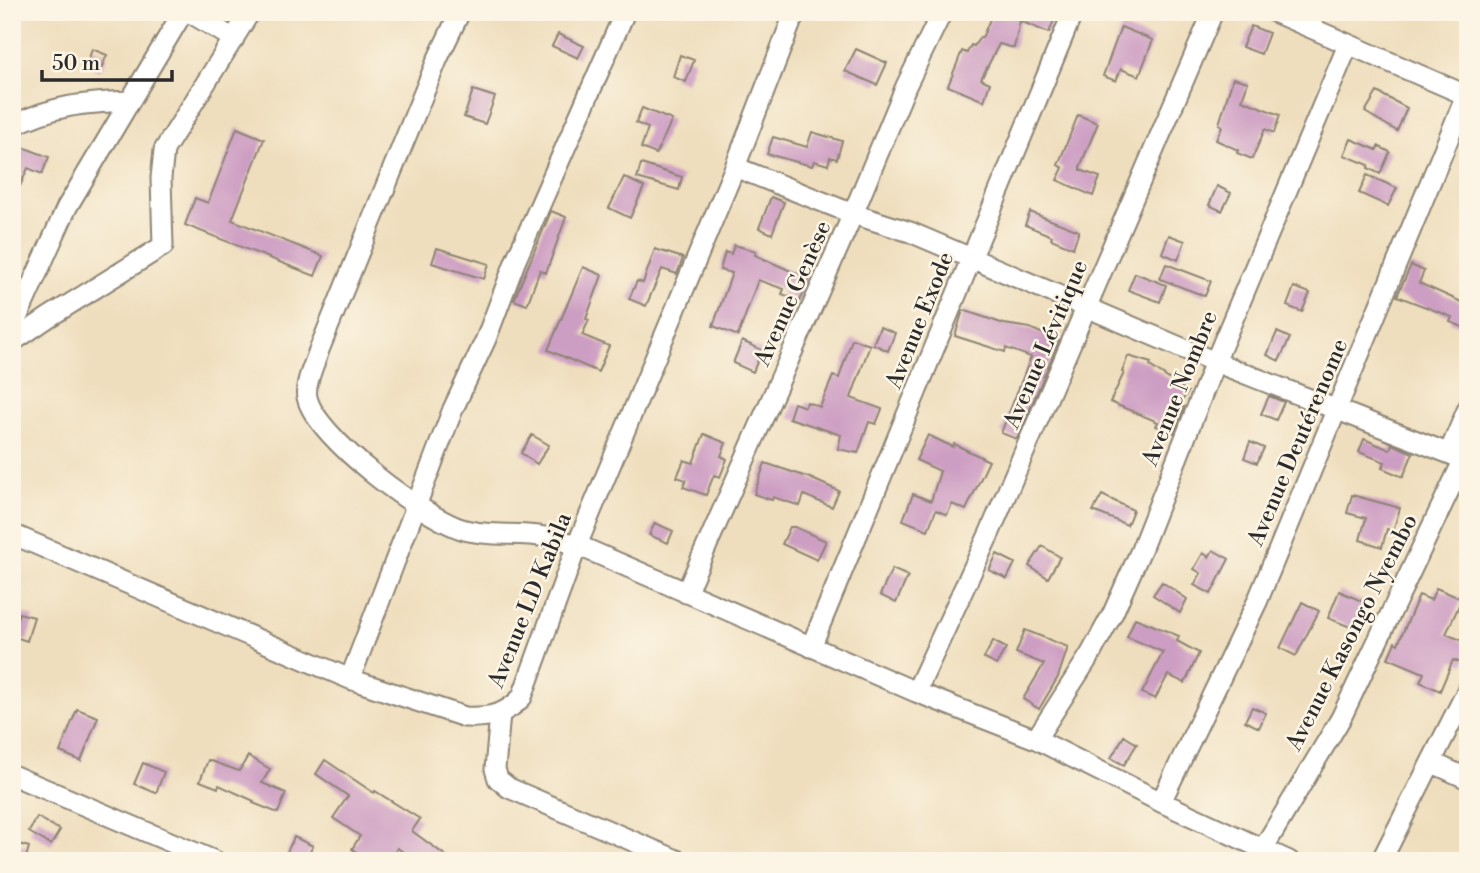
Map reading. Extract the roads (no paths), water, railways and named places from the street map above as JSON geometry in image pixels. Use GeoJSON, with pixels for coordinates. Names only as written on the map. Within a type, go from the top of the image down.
{"type":"FeatureCollection","features":[{"type":"Feature","properties":{"kind":"street"},"geometry":{"type":"LineString","coordinates":[[12,330],[67,207],[183,12]]}},
{"type":"Feature","properties":{"kind":"street"},"geometry":{"type":"LineString","coordinates":[[189,12],[234,39]]}},
{"type":"Feature","properties":{"kind":"street"},"geometry":{"type":"LineString","coordinates":[[12,342],[163,246],[161,178],[164,150],[250,12]]}},
{"type":"Feature","properties":{"kind":"street"},"geometry":{"type":"LineString","coordinates":[[460,12],[438,58],[319,350],[306,394],[310,405],[332,436],[354,458],[417,506],[463,530],[545,537],[577,545],[916,692],[1035,739],[1259,855],[1289,861]]}},
{"type":"Feature","properties":{"kind":"street"},"geometry":{"type":"LineString","coordinates":[[350,679],[453,409],[486,339],[515,262],[625,12]]}},
{"type":"Feature","properties":{"kind":"street","name":"Avenue LD Kabila"},"geometry":{"type":"LineString","coordinates":[[12,534],[350,679],[465,717],[484,718],[513,708],[522,697],[577,545],[735,167],[795,12]]}},
{"type":"Feature","properties":{"kind":"street","name":"Avenue Genèse"},"geometry":{"type":"LineString","coordinates":[[686,593],[853,214],[906,86],[942,12]]}},
{"type":"Feature","properties":{"kind":"street","name":"Avenue Exode"},"geometry":{"type":"LineString","coordinates":[[811,647],[1073,12]]}},
{"type":"Feature","properties":{"kind":"street","name":"Avenue Lévitique"},"geometry":{"type":"LineString","coordinates":[[916,692],[990,532],[1088,308],[1213,12]]}},
{"type":"Feature","properties":{"kind":"street"},"geometry":{"type":"LineString","coordinates":[[1274,12],[1467,96]]}},
{"type":"Feature","properties":{"kind":"street","name":"Avenue Nombre"},"geometry":{"type":"LineString","coordinates":[[1035,739],[1090,655],[1113,613],[1348,45]]}},
{"type":"Feature","properties":{"kind":"street","name":"Avenue Deutérenome"},"geometry":{"type":"LineString","coordinates":[[1161,802],[1257,602],[1467,96]]}},
{"type":"Feature","properties":{"kind":"street"},"geometry":{"type":"LineString","coordinates":[[12,126],[32,116],[78,103],[129,101]]}},
{"type":"Feature","properties":{"kind":"street"},"geometry":{"type":"LineString","coordinates":[[735,167],[853,214],[910,232],[1216,362],[1460,458]]}},
{"type":"Feature","properties":{"kind":"street","name":"Avenue Kasongo Nyembo"},"geometry":{"type":"LineString","coordinates":[[1259,855],[1341,718],[1460,458],[1468,408]]}},
{"type":"Feature","properties":{"kind":"street"},"geometry":{"type":"LineString","coordinates":[[1381,861],[1468,690]]}},
{"type":"Feature","properties":{"kind":"street"},"geometry":{"type":"LineString","coordinates":[[500,714],[495,769],[498,779],[509,788],[679,861]]}},
{"type":"Feature","properties":{"kind":"street"},"geometry":{"type":"LineString","coordinates":[[1431,762],[1468,779]]}},
{"type":"Feature","properties":{"kind":"street"},"geometry":{"type":"LineString","coordinates":[[12,775],[215,861]]}}]}
